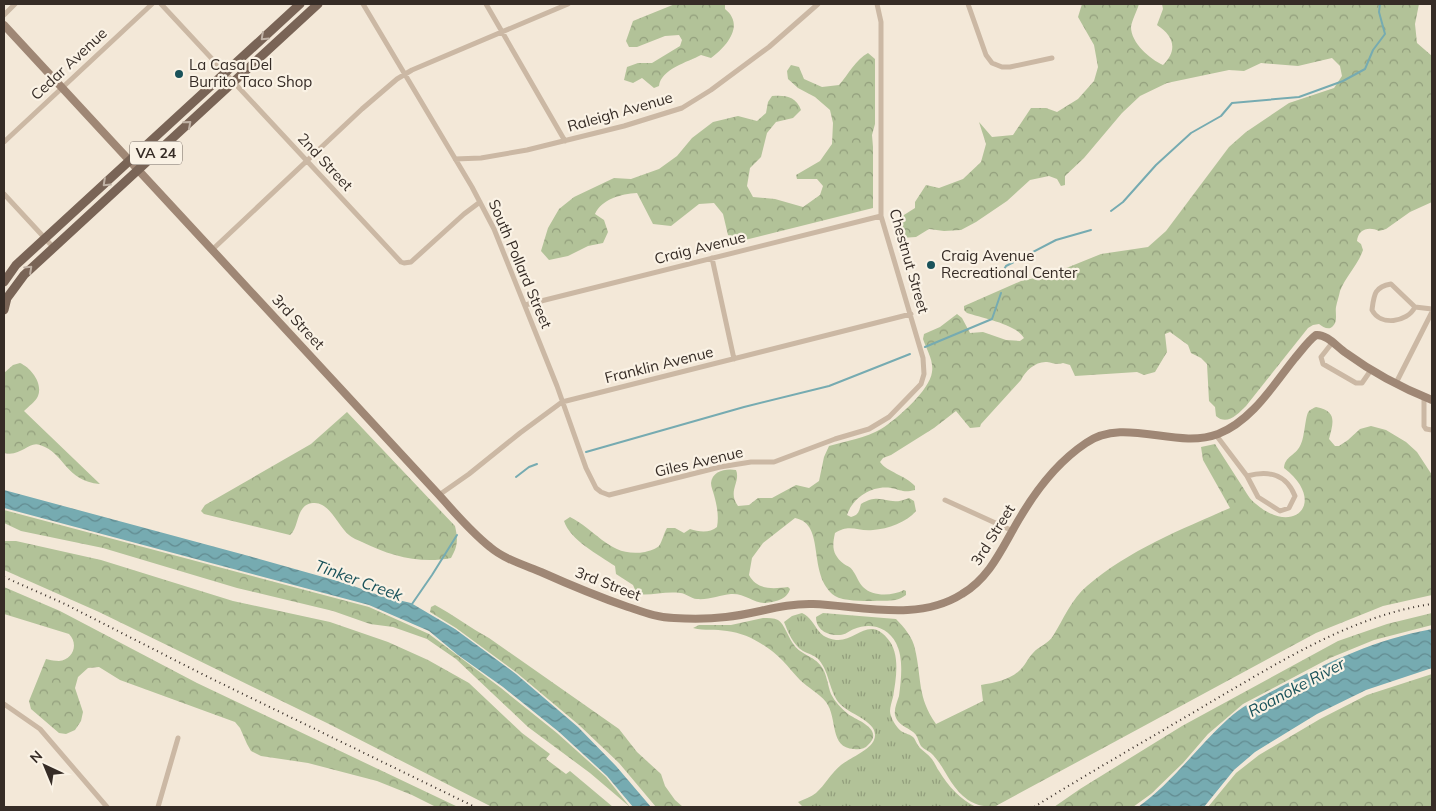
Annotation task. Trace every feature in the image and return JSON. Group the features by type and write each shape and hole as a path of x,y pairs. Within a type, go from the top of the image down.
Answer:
{"main road":[{"name":"VA 24","path":"4,282 16,265 300,4"},
{"name":"VA 24","path":"4,310 7,298 18,281 318,4"}],"street":[{"path":"4,15 15,4"},
{"name":"Cedar Avenue","path":"4,142 152,4"},
{"name":"2nd Street","path":"161,4 361,220 404,263 410,262 480,202"},
{"name":"South Pollard Street","path":"363,4 456,159 494,229 525,305 586,468 596,488 601,492"},
{"path":"486,4 565,140"},
{"path":"213,249 362,109 405,74 568,4"},
{"name":"Raleigh Avenue","path":"456,159 481,158 512,153 653,118 691,103 769,47 818,4"},
{"name":"Chestnut Street","path":"859,432 886,420 924,379 924,364 911,314 881,216 880,22 877,4"},
{"path":"968,4 986,55 992,63 1002,67 1010,67 1052,58"},
{"name":"3rd Street","path":"4,25 479,538 498,553 603,599 665,618 726,617 796,604 904,610 926,608 950,601 979,582 996,560 1031,501 1046,481 1074,452 1093,438 1102,434 1117,432 1189,439 1216,435 1234,426 1249,414 1313,336 1323,335 1332,343"},
{"path":"4,194 53,247"},
{"name":"Craig Avenue","path":"525,305 881,216"},
{"path":"712,258 734,359"},
{"path":"1396,383 1432,310 1415,307 1391,284 1382,286 1377,290 1372,310 1375,316 1380,319 1400,320 1408,316 1415,307"},
{"name":"Franklin Avenue","path":"439,495 562,402 911,314"},
{"path":"1371,370 1364,381 1359,384 1323,364 1320,360 1332,343 1371,370 1432,400"},
{"path":"1424,396 1424,426 1426,429 1432,430"},
{"name":"Giles Avenue","path":"601,492 612,495 720,467 751,462 774,462 859,432"},
{"path":"1216,435 1248,476 1258,496 1280,511 1289,508 1295,496 1291,487 1274,473 1257,473 1248,476"},
{"path":"946,500 1013,531"},
{"path":"4,704 40,729 107,807"},
{"path":"158,807 178,738"}],"green space":[{"path":"675,4 725,4 725,9 731,15 734,22 732,35 723,48 711,58 701,55 683,63 665,75 659,86 654,88 642,78 633,83 624,80 627,67 638,63 652,63 680,46 682,40 679,35 665,36 637,47 629,47 626,41 633,21"},
{"path":"1082,4 1139,4 1131,27 1134,39 1142,50 1163,65 1171,54 1172,44 1167,34 1157,25 1163,9 1162,4 1419,4 1415,24 1417,43 1432,56 1432,202 1410,212 1386,229 1379,231 1368,229 1359,234 1357,241 1361,244 1363,250 1340,291 1336,307 1335,324 1330,328 1319,324 1308,328 1246,406 1232,418 1224,420 1216,416 1215,407 1209,401 1207,364 1201,358 1191,353 1188,345 1170,332 1165,334 1167,352 1155,372 1144,375 1137,372 1075,376 1070,365 1063,363 1039,363 1025,373 980,427 970,428 956,411 934,428 883,458 880,462 883,465 911,482 915,486 915,490 905,491 877,488 871,490 854,503 847,515 851,517 856,515 861,504 875,499 902,501 909,498 914,501 916,511 902,522 885,528 868,530 850,528 840,530 835,533 834,550 840,561 851,569 861,585 867,590 872,593 883,594 904,590 906,595 902,598 890,601 864,601 848,600 835,596 826,587 821,576 811,530 805,522 795,518 763,543 752,558 749,575 752,580 761,586 788,587 790,589 786,596 780,600 761,603 736,594 695,599 682,593 637,594 633,585 616,574 615,566 579,541 567,528 564,521 570,517 605,542 622,551 633,553 645,552 659,546 667,528 675,528 684,533 690,529 704,531 717,527 716,503 711,483 714,476 720,471 736,470 737,479 734,496 738,506 749,505 758,498 772,498 796,485 809,488 819,481 824,457 829,446 862,437 881,429 904,411 925,387 930,379 932,368 931,359 923,339 924,334 940,327 957,314 962,318 970,333 983,332 1006,340 1020,341 1024,338 1014,329 967,313 964,310 964,306 1021,281 1049,275 1101,254 1148,247 1166,231 1229,147 1246,132 1289,103 1334,88 1342,76 1340,66 1332,58 1298,66 1261,63 1244,71 1229,70 1167,83 1140,96 1122,113 1084,158 1065,176 1065,185 1061,186 1057,179 1049,176 1030,180 1007,201 961,230 944,231 929,229 916,237 901,238 894,230 896,220 915,208 915,202 926,185 939,188 963,179 981,162 986,144 979,122 992,137 1013,135 1031,108 1046,108 1057,112 1078,99 1094,81 1098,67 1094,45 1078,17"},
{"path":"868,53 875,59 875,124 872,135 873,208 745,240 728,235 723,214 714,203 699,204 671,226 653,224 637,193 613,198 598,209 595,214 604,220 608,232 603,243 588,246 568,256 549,260 541,251 548,228 559,209 574,197 614,178 631,179 659,169 677,156 692,138 713,122 738,116 757,121 766,113 768,102 772,96 790,97 799,105 801,110 793,118 776,122 767,133 761,157 750,168 747,186 753,197 775,199 803,207 820,195 823,186 817,179 797,179 796,175 820,161 832,144 833,123 830,110 815,97 798,88 788,79 787,71 791,65 799,67 804,79 822,87 839,85 856,63"},
{"path":"20,363 32,372 39,386 37,398 24,411 100,484 79,478 55,454 40,445 32,445 16,453 4,453 4,373 13,365"},
{"path":"1316,407 1328,411 1331,415 1332,423 1329,439 1335,446 1339,446 1348,440 1360,429 1371,426 1386,430 1406,442 1417,452 1432,475 1432,595 1383,606 1316,633 994,807 977,804 962,795 952,784 933,755 921,746 916,735 897,719 895,710 900,690 901,662 899,649 893,638 878,627 860,627 844,634 836,635 827,633 820,629 818,625 816,617 823,613 896,619 908,633 914,645 923,696 936,724 983,701 981,685 1002,681 1019,671 1035,651 1051,639 1072,603 1082,591 1103,573 1138,551 1192,524 1230,508 1203,460 1201,447 1215,444 1250,498 1270,513 1283,517 1293,516 1301,511 1304,503 1304,493 1297,481 1284,468 1288,458 1298,449 1302,442 1308,413"},
{"path":"347,412 455,526 457,542 451,558 428,560 405,558 373,547 350,536 329,510 319,503 313,503 303,508 290,535 204,514 201,511 205,505 311,444"},
{"path":"4,510 369,607 429,634 557,733 606,777 630,807 590,773 528,727 456,659 427,639 393,627 370,624 333,611 237,588 103,548 21,531 4,523"},
{"path":"4,541 16,541 101,560 233,601 330,622 388,642 428,660 469,683 522,733 550,754 546,759 566,774 570,771 613,807 492,807 329,724 99,612 4,570"},
{"path":"4,587 60,611 197,683 458,807 436,807 377,781 308,763 261,756 251,751 235,722 120,680 99,667 88,668 78,677 75,688 83,712 81,721 75,730 66,734 59,733 31,709 29,701 46,659 59,661 68,658 73,651 74,642 69,634 4,614"},
{"path":"435,605 489,638 619,729 637,752 661,774 665,786 675,800 683,807 656,807 619,763 579,725 517,673 456,628 430,612 431,607"},
{"path":"802,613 811,620 824,636 829,638 843,640 868,629 874,629 887,638 896,659 895,682 890,711 894,722 901,731 914,738 919,747 932,759 955,792 965,801 976,807 803,807 798,802 816,793 841,765 872,744 875,734 869,724 845,708 836,699 823,665 819,660 799,648 791,638 784,622 792,616"},
{"path":"1432,613 1432,625 1374,640 1330,658 1243,704 1208,734 1183,763 1151,794 1133,807 1054,807 1182,726 1338,641 1387,624"},
{"path":"763,618 778,620 797,649 820,665 826,675 831,694 836,702 848,714 871,730 873,734 872,739 867,746 862,749 856,749 846,747 841,743 837,738 830,709 826,702 764,645 750,637 735,632 693,628 699,625 731,625"},
{"path":"1432,674 1432,807 1208,807 1236,773 1259,755 1320,719 1367,695"}],"water":[{"path":"4,490 245,555 348,584 381,596 411,603 455,629 516,674 578,727 616,766 651,807 633,807 607,776 559,732 429,631 369,605 4,508"},
{"name":"Roanoke River","path":"1432,629 1432,668 1366,690 1317,714 1255,752 1234,770 1204,807 1138,807 1174,776 1228,719 1246,705 1299,677 1353,652 1391,639"}],"waterway":[{"path":"1111,211 1123,202 1156,165 1191,133 1221,116 1232,103 1299,97 1343,81 1365,69 1373,50 1385,34 1379,12 1380,4"},
{"path":"1001,275 1006,266 1056,240 1091,230"},
{"path":"925,347 992,319 1001,293"},
{"path":"586,452 744,407 829,386 910,354"},
{"path":"516,477 529,467 537,464"},
{"path":"412,604 457,535"}],"railway":[{"path":"4,577 65,604 204,675 475,807"},
{"path":"1034,807 1317,642 1374,618 1432,604"}],"place":[{"name":"La Casa Del Burrito Taco Shop","path":"179,74"},
{"name":"Craig Avenue Recreational Center","path":"931,265"}],"water label":[{"name":"Tinker Creek","path":"359,580"}]}
